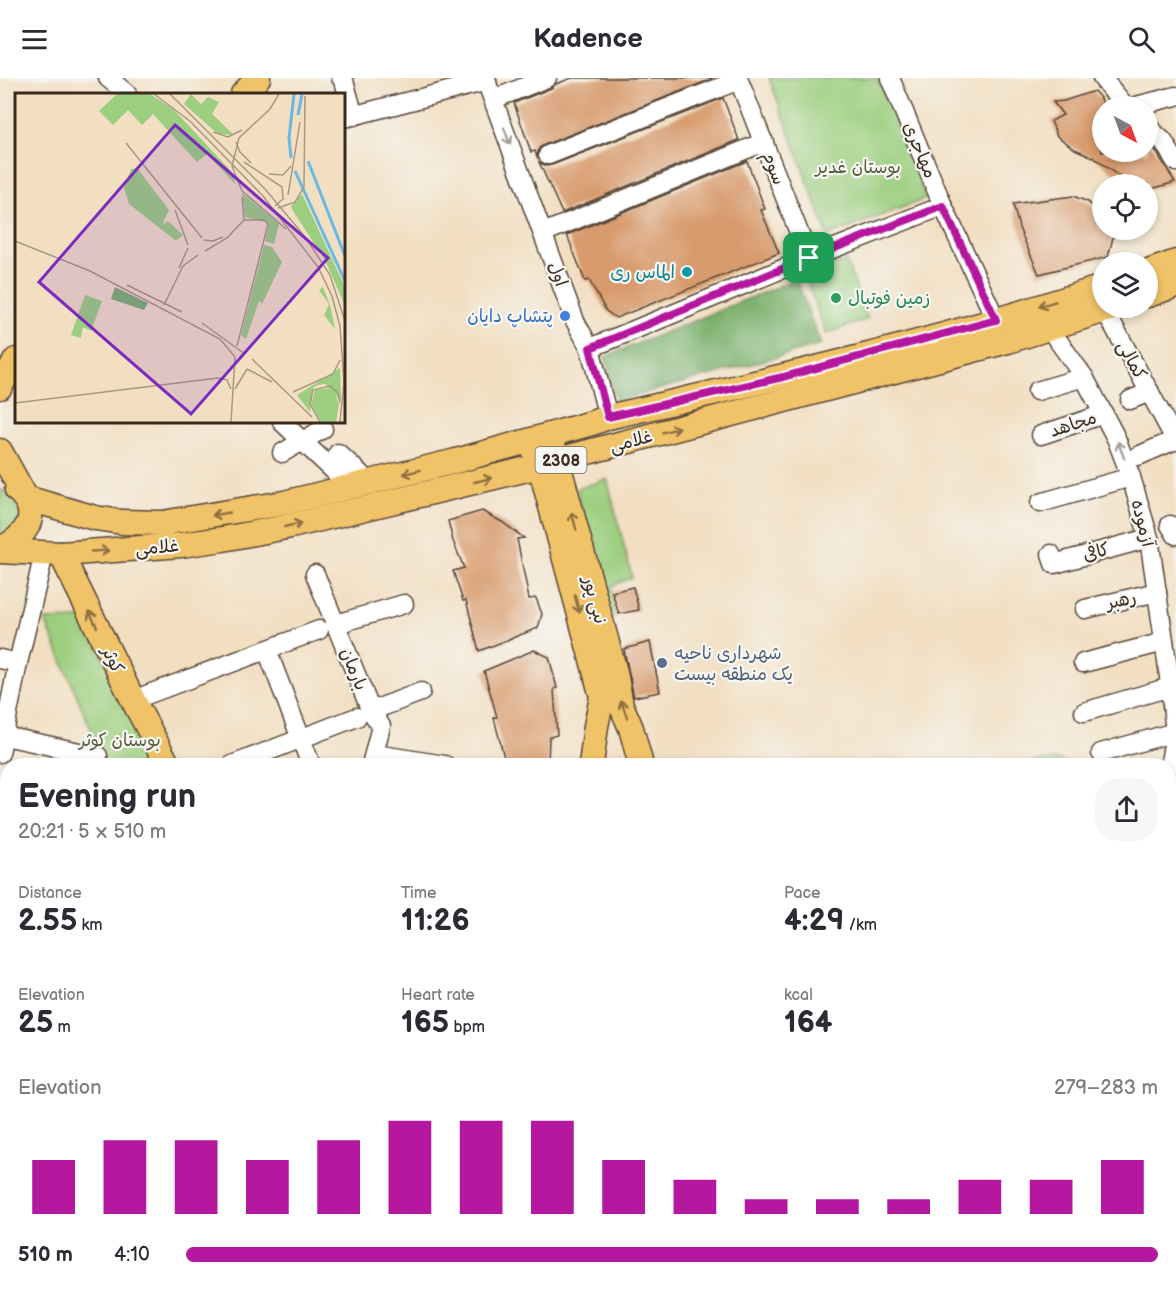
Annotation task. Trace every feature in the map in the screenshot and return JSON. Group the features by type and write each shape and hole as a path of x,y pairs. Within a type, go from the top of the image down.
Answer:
{"main road":[{"path":"244,93 258,78"},
{"path":"1158,268 1176,262"},
{"name":"غلامی","path":"0,480 12,486 26,498 95,518 122,522 162,523 284,503 541,438 608,417 783,377 996,320 1092,303"},
{"name":"غلامی","path":"0,550 53,554 181,545 291,526 549,463 997,344 1049,328 1092,308"},
{"path":"0,357 15,344"},
{"path":"0,387 15,362"},
{"name":"نبی پور","path":"541,438 615,672 621,705 631,728 639,758"},
{"path":"0,451 26,498 30,510 27,527 20,537 0,550"},
{"name":"نبی پور","path":"549,463 602,697 592,758"},
{"name":"کوثر","path":"53,554 164,758"}],"street":[{"path":"108,78 126,93"},
{"path":"341,78 344,81 349,117 486,80"},
{"path":"494,99 547,78"},
{"name":"مهاجری","path":"890,78 943,206 996,320"},
{"path":"1102,78 1117,96"},
{"path":"548,155 739,79"},
{"name":"سوم","path":"739,79 809,258"},
{"name":"اول","path":"486,80 575,321 590,348 608,417"},
{"path":"1158,100 1176,96"},
{"path":"1158,137 1176,162"},
{"path":"543,232 764,142"},
{"path":"590,348 943,206"},
{"name":"کمالی","path":"1114,318 1176,440"},
{"name":"آزموده","path":"1049,328 1084,377 1116,438 1131,477 1149,538 1175,732 1171,758"},
{"path":"1037,391 1084,377"},
{"path":"1130,400 1150,392"},
{"name":"مجاهد","path":"1041,435 1104,414"},
{"path":"283,423 360,485"},
{"path":"282,453 323,429"},
{"path":"1138,456 1176,440"},
{"path":"338,453 360,485"},
{"path":"1041,502 1131,477"},
{"name":"کافی","path":"1051,554 1054,564 1149,538"},
{"path":"53,554 9,661 1,741 98,756"},
{"name":"بارمان","path":"315,574 327,627 364,714 381,726 373,758"},
{"name":"رهبر","path":"1085,609 1156,592"},
{"path":"133,700 327,627 404,604"},
{"path":"1083,663 1164,642"},
{"path":"267,650 307,758"},
{"path":"1084,712 1170,687"},
{"path":"250,758 421,692"},
{"path":"1101,753 1175,732"}],"green space":[{"name":"بوستان غدیر","path":"769,78 877,78 927,198 828,236"},
{"name":"زمین فوتبال","path":"846,261 868,319 826,334 805,276"},
{"path":"796,279 821,345 616,401 605,357"},
{"path":"607,479 632,577 611,586 615,616 604,622 577,489"},
{"path":"0,489 15,503 19,516 15,526 0,538"},
{"name":"بوستان کوثر","path":"84,619 154,758 103,758 45,620"}],"building":[{"path":"572,78 712,79 544,145 539,148 537,157 535,151 531,152 514,103"},
{"path":"1094,91 1098,96 1092,96 1092,157 1075,149 1057,136 1051,121 1063,115 1053,102 1064,101"},
{"path":"723,98 739,140 562,213 539,162 546,166 552,165"},
{"path":"1158,154 1175,182 1158,187 1158,174 1116,174 1100,162 1158,162"},
{"path":"747,161 765,209 761,210 779,253 616,318 606,311 589,280 585,281 567,235"},
{"path":"1073,196 1088,202 1092,206 1092,240 1112,240 1109,252 1092,252 1092,261 1039,274 1019,228 1013,204"},
{"path":"482,511 524,538 517,539 529,599 536,598 542,614 538,628 479,651 466,600 463,601 453,571 464,568 448,521"},
{"path":"633,587 639,610 619,614 612,592"},
{"path":"650,642 660,692 634,697 624,649"},
{"path":"534,650 549,657 557,688 554,689 557,735 549,737 548,758 504,758 494,718 497,717 484,671"}],"place":[{"name":"الماس ری","path":"687,272"},
{"name":"زمین فوتبال","path":"836,298"},
{"name":"پتشاپ دایان","path":"565,316"},
{"name":"شهرداری ناحیه یک منطقه بیست","path":"662,663"}],"route":[{"path":"943,206 996,320 783,377 608,417 590,348 809,258 943,206"}]}
